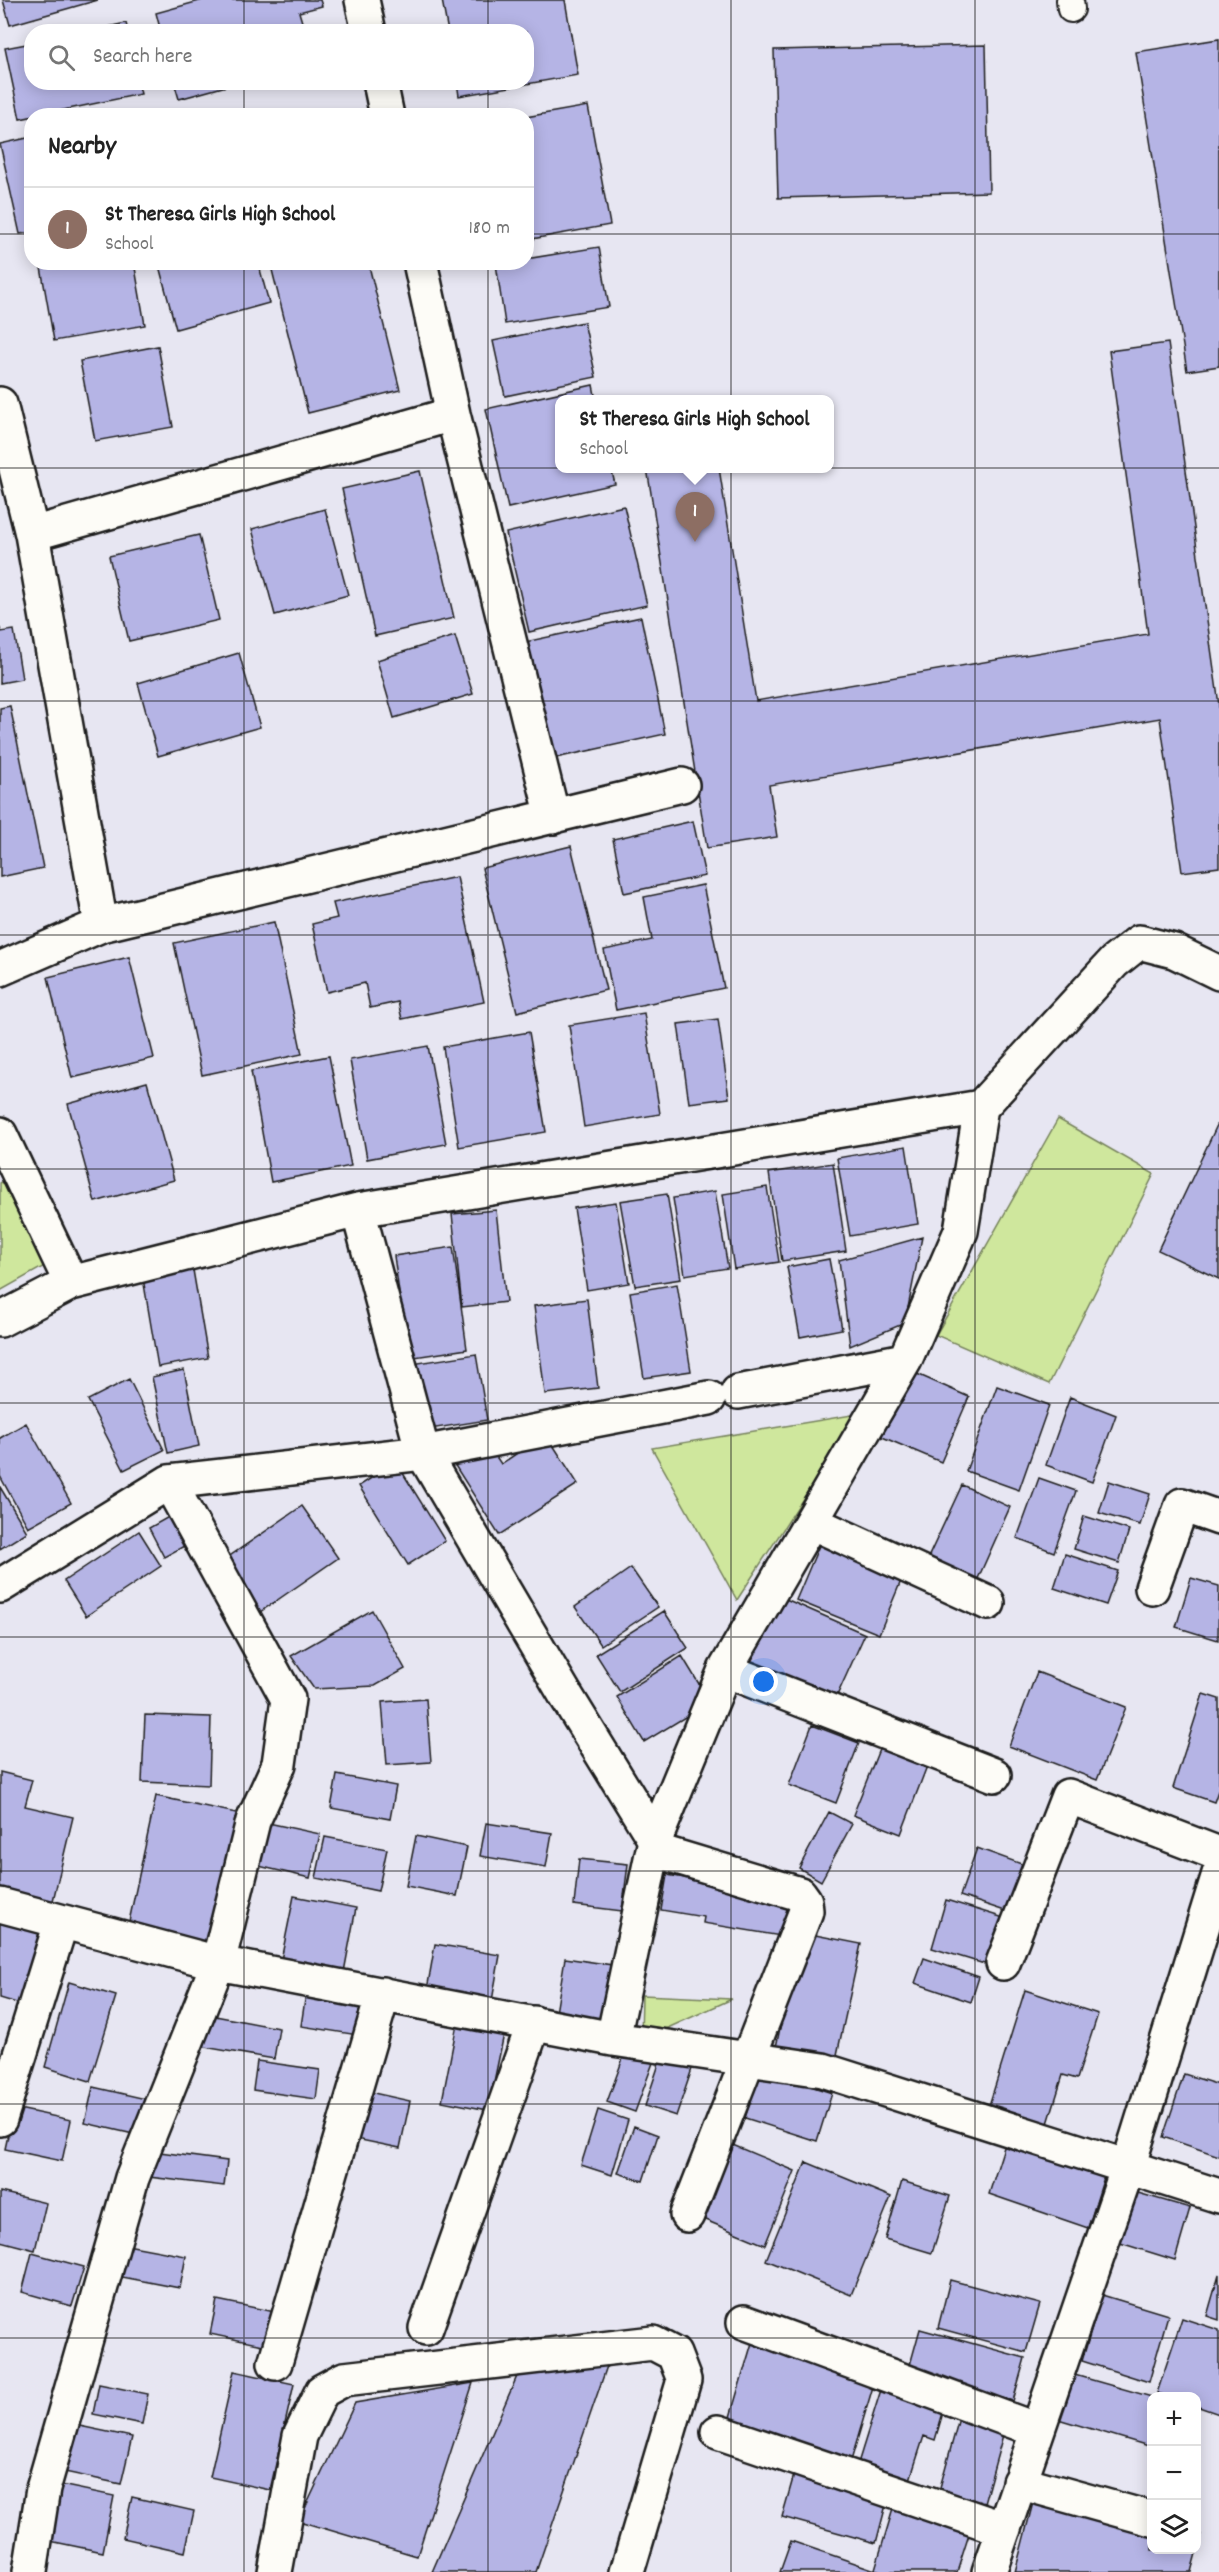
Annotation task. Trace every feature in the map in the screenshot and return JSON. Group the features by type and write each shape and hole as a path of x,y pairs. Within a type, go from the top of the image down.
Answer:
{"street":[{"path":"362,0 367,24"},
{"path":"382,90 385,108"},
{"path":"422,270 453,414 553,817"},
{"path":"0,404 32,534 101,925"},
{"path":"32,534 453,414"},
{"path":"0,969 101,925 682,785"},
{"path":"613,2039 655,1845 725,1670 905,1360 961,1231 981,1107 1114,962 1138,942 1174,951 1219,973"},
{"path":"0,1320 70,1283 358,1210 981,1107"},
{"path":"0,1134 70,1283"},
{"path":"358,1210 423,1453 655,1845 800,1894 805,1901 804,1920 687,2215"},
{"path":"0,1586 169,1482 423,1453 905,1360"},
{"path":"30,2572 43,2489 132,2178 218,1963 253,1821 279,1764 288,1698 169,1482"},
{"path":"1152,1588 1182,1505 1219,1518"},
{"path":"811,1522 988,1603"},
{"path":"725,1670 994,1775"},
{"path":"1003,1963 1068,1796 1219,1854"},
{"path":"989,2572 1128,2167 1219,1874"},
{"path":"0,1905 218,1963 613,2039 823,2070 1219,2196"},
{"path":"0,2119 61,1923"},
{"path":"275,2363 384,1994"},
{"path":"426,2328 534,2023"},
{"path":"744,2322 1037,2430"},
{"path":"275,2572 300,2436 322,2391 344,2379 653,2343 674,2354 684,2380 627,2572"},
{"path":"718,2432 1004,2529"},
{"path":"1019,2482 1147,2518"}],"green space":[{"path":"1058,1119 1154,1174 1049,1384 936,1335"},
{"path":"4,1181 48,1264 0,1291 0,1183"},
{"path":"858,1414 737,1600 652,1448"},
{"path":"642,1995 732,1999 641,2040"}],"building":[{"path":"3,0 98,0 10,25"},
{"path":"203,0 320,0 322,6 299,12 303,24 159,24 156,13"},
{"path":"442,0 565,0 578,75 534,83 534,24 446,24"},
{"path":"1219,39 1219,366 1187,371 1136,52"},
{"path":"24,44 24,90 140,90 141,94 73,108 24,108 24,118 20,119 5,48"},
{"path":"986,45 989,192 778,198 774,50"},
{"path":"176,90 212,90 179,99"},
{"path":"458,90 493,90 459,96"},
{"path":"588,106 610,225 534,239 534,116"},
{"path":"24,139 24,233 20,234 0,144"},
{"path":"599,247 609,307 505,324 497,270 534,270 534,258"},
{"path":"41,270 135,270 145,325 54,341"},
{"path":"160,270 260,270 269,303 176,329"},
{"path":"272,270 370,270 400,390 308,413"},
{"path":"584,322 596,377 505,396 493,341"},
{"path":"1168,343 1219,705 1219,867 1182,872 1160,718 769,785 777,837 707,848 648,473 720,473 756,701 1148,634 1109,351"},
{"path":"158,346 173,427 95,441 80,361"},
{"path":"593,385 595,395 555,395 555,473 612,473 615,484 508,508 486,409"},
{"path":"420,471 454,618 375,636 342,489"},
{"path":"624,506 647,605 529,632 506,533"},
{"path":"325,509 348,595 275,615 252,529"},
{"path":"199,535 219,620 129,641 109,556"},
{"path":"641,617 665,734 551,759 525,642"},
{"path":"0,628 1,632 14,630 22,679 0,683"},
{"path":"455,636 473,694 394,718 377,660"},
{"path":"239,653 260,727 158,756 138,683"},
{"path":"10,706 43,868 0,877 0,708"},
{"path":"693,821 705,876 624,893 613,839"},
{"path":"571,846 606,990 517,1012 482,868"},
{"path":"457,877 484,1002 402,1019 398,1002 370,1008 365,983 327,992 312,924 337,918 333,903"},
{"path":"703,885 724,988 616,1010 604,950 652,940 644,897"},
{"path":"274,922 302,1054 202,1075 174,943"},
{"path":"129,957 154,1058 72,1078 48,977"},
{"path":"644,1013 660,1114 584,1127 569,1025"},
{"path":"718,1019 729,1098 689,1103 678,1024"},
{"path":"529,1032 546,1132 459,1147 443,1047"},
{"path":"428,1046 446,1144 367,1159 350,1060"},
{"path":"329,1056 351,1166 271,1182 251,1071"},
{"path":"147,1082 174,1180 95,1202 68,1104"},
{"path":"1219,1121 1219,1279 1158,1250"},
{"path":"906,1146 918,1224 850,1236 837,1158"},
{"path":"833,1163 846,1251 782,1261 769,1173"},
{"path":"767,1187 779,1262 734,1269 723,1194"},
{"path":"715,1191 728,1268 685,1275 673,1198"},
{"path":"667,1194 681,1279 635,1286 620,1201"},
{"path":"616,1202 629,1283 587,1290 574,1208"},
{"path":"496,1210 506,1302 462,1307 452,1214"},
{"path":"922,1237 905,1323 850,1346 839,1260"},
{"path":"453,1247 467,1349 408,1358 394,1256"},
{"path":"829,1259 842,1329 800,1337 787,1267"},
{"path":"193,1270 208,1358 158,1367 143,1278"},
{"path":"677,1284 691,1371 644,1378 630,1292"},
{"path":"587,1299 598,1388 545,1394 534,1306"},
{"path":"476,1354 487,1420 430,1429 418,1363"},
{"path":"184,1370 199,1446 168,1453 152,1377"},
{"path":"908,1370 969,1397 941,1462 880,1436"},
{"path":"129,1379 164,1450 124,1470 88,1400"},
{"path":"997,1386 1049,1405 1019,1490 966,1471"},
{"path":"1070,1397 1116,1415 1092,1482 1046,1465"},
{"path":"26,1423 71,1503 28,1527 0,1476 0,1438"},
{"path":"546,1434 578,1484 499,1535 454,1464 487,1443 501,1464"},
{"path":"396,1462 445,1541 408,1565 359,1486"},
{"path":"1039,1478 1076,1491 1054,1552 1017,1538"},
{"path":"1109,1481 1150,1494 1140,1525 1099,1513"},
{"path":"962,1485 1010,1507 976,1583 927,1560"},
{"path":"0,1487 27,1532 0,1549"},
{"path":"302,1506 338,1558 260,1612 224,1560"},
{"path":"172,1515 188,1544 164,1557 149,1528"},
{"path":"1084,1516 1129,1530 1119,1563 1074,1549"},
{"path":"139,1531 161,1566 86,1616 64,1581"},
{"path":"821,1541 903,1576 879,1634 796,1600"},
{"path":"1065,1554 1118,1571 1106,1605 1054,1588"},
{"path":"631,1568 658,1607 601,1645 575,1607"},
{"path":"1191,1578 1219,1586 1218,1640 1176,1627"},
{"path":"772,1593 865,1634 835,1700 742,1659"},
{"path":"372,1610 405,1669 375,1686 314,1689 291,1656"},
{"path":"664,1611 688,1648 620,1692 596,1654"},
{"path":"682,1656 710,1702 644,1742 617,1697"},
{"path":"1037,1672 1126,1707 1097,1780 1009,1746"},
{"path":"1203,1694 1219,1699 1219,1788 1214,1802 1173,1788"},
{"path":"426,1699 431,1762 387,1765 382,1702"},
{"path":"145,1715 211,1717 209,1785 142,1782"},
{"path":"812,1725 859,1743 836,1803 789,1785"},
{"path":"880,1747 927,1766 901,1834 853,1815"},
{"path":"0,1772 32,1780 25,1806 73,1817 51,1909 0,1896"},
{"path":"337,1775 396,1786 390,1819 331,1808"},
{"path":"156,1796 241,1814 213,1949 127,1931"},
{"path":"829,1812 852,1824 821,1881 799,1868"},
{"path":"259,1821 320,1834 310,1878 250,1864"},
{"path":"486,1823 552,1833 546,1867 480,1856"},
{"path":"416,1836 467,1847 457,1896 406,1886"},
{"path":"325,1837 387,1849 378,1891 316,1878"},
{"path":"977,1848 1027,1866 1011,1913 960,1896"},
{"path":"579,1859 628,1864 622,1911 574,1905"},
{"path":"667,1875 794,1896 787,1937 703,1923 704,1917 661,1910"},
{"path":"294,1896 356,1908 344,1972 281,1960"},
{"path":"946,1900 1004,1918 991,1966 932,1948"},
{"path":"0,1912 52,1926 30,2007 0,1998"},
{"path":"800,1932 861,1944 835,2064 775,2052"},
{"path":"435,1944 500,1955 492,2001 427,1990"},
{"path":"565,1958 612,1965 603,2020 556,2013"},
{"path":"924,1958 979,1977 971,2002 915,1983"},
{"path":"69,1982 116,1996 90,2081 45,2067"},
{"path":"1025,1990 1098,2014 1077,2079 1063,2075 1046,2130 987,2112"},
{"path":"306,1993 369,2002 364,2036 301,2026"},
{"path":"210,2015 279,2028 274,2059 204,2047"},
{"path":"457,2024 504,2034 488,2110 442,2101"},
{"path":"626,2050 654,2060 635,2112 607,2102"},
{"path":"662,2055 693,2066 676,2116 645,2106"},
{"path":"257,2061 320,2070 316,2099 253,2090"},
{"path":"760,2070 832,2093 817,2141 745,2118"},
{"path":"1184,2074 1219,2085 1219,2156 1163,2137"},
{"path":"93,2087 146,2099 138,2135 85,2123"},
{"path":"360,2090 410,2101 400,2148 351,2138"},
{"path":"14,2108 71,2120 62,2161 5,2149"},
{"path":"598,2110 628,2120 612,2175 581,2165"},
{"path":"634,2126 658,2135 643,2181 618,2173"},
{"path":"1006,2141 1105,2174 1088,2228 989,2194"},
{"path":"728,2143 795,2171 765,2245 698,2217"},
{"path":"152,2151 227,2161 224,2186 149,2177"},
{"path":"806,2162 891,2197 851,2295 766,2260"},
{"path":"902,2181 950,2196 932,2253 885,2239"},
{"path":"1131,2191 1190,2208 1175,2260 1117,2242"},
{"path":"0,2192 46,2203 35,2250 0,2241"},
{"path":"127,2245 186,2256 180,2288 122,2277"},
{"path":"32,2253 84,2267 72,2306 22,2292"},
{"path":"1219,2274 1219,2320 1207,2316"},
{"path":"950,2280 1040,2304 1026,2352 938,2328"},
{"path":"1102,2295 1168,2315 1149,2382 1082,2361"},
{"path":"217,2300 275,2312 267,2346 210,2334"},
{"path":"1182,2318 1219,2330 1219,2414 1201,2408 1201,2392 1157,2392"},
{"path":"920,2329 1025,2358 1013,2401 908,2372"},
{"path":"754,2336 877,2373 848,2471 725,2434"},
{"path":"607,2366 536,2572 432,2572 521,2367"},
{"path":"234,2371 294,2384 270,2490 210,2477"},
{"path":"1071,2374 1147,2396 1147,2446 1058,2419"},
{"path":"884,2380 947,2399 935,2440 924,2436 907,2489 855,2473"},
{"path":"473,2383 417,2556 299,2521 355,2403"},
{"path":"99,2384 148,2394 142,2424 93,2414"},
{"path":"962,2407 1006,2424 980,2518 936,2502"},
{"path":"70,2424 132,2437 121,2484 60,2471"},
{"path":"794,2475 887,2501 876,2543 782,2517"},
{"path":"51,2483 114,2496 103,2552 40,2539"},
{"path":"1036,2491 1147,2521 1147,2554 1196,2554 1191,2572 1015,2572"},
{"path":"132,2497 194,2511 185,2552 123,2538"},
{"path":"896,2499 973,2522 957,2572 883,2572 875,2569"},
{"path":"791,2541 881,2572 780,2572"}],"place":[{"name":"St Theresa Girls High School","path":"695,542"}]}
